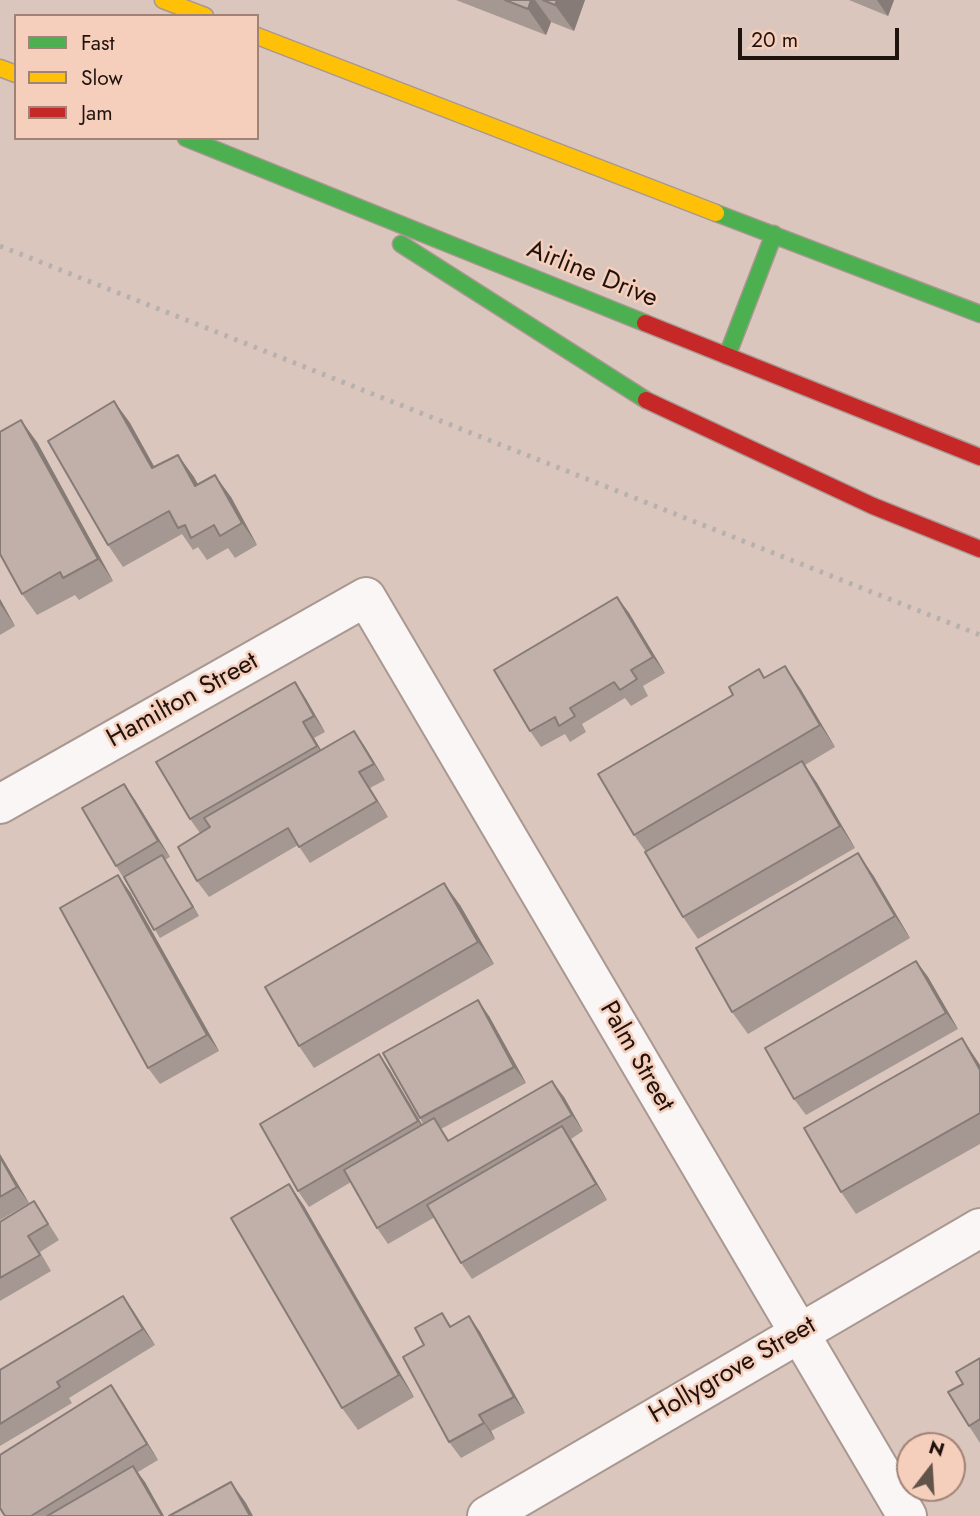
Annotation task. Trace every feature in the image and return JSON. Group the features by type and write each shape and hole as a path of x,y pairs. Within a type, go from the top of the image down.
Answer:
{"highway":[{"path":"163,0 194,14"},
{"path":"259,37 980,314"},
{"name":"Airline Drive","path":"191,140 980,457"},
{"path":"323,194 646,400 873,506 980,549"},
{"path":"727,356 774,234"}],"street":[{"name":"Hamilton Street","path":"0,804 366,597"},
{"name":"Palm Street","path":"366,597 907,1516"},
{"name":"Hollygrove Street","path":"487,1516 980,1228"}],"building":[{"path":"505,0 531,0 528,9"},
{"path":"543,0 557,0 555,5"},
{"path":"114,401 152,468 178,455 195,486 215,475 242,523 220,536 214,525 191,538 185,525 178,528 169,511 108,545 48,441"},
{"path":"21,420 98,559 63,578 60,572 22,594 0,554 0,432"},
{"path":"617,597 653,657 631,670 637,679 620,690 614,682 570,708 575,716 559,726 555,717 530,731 494,670"},
{"path":"785,666 820,725 634,835 598,774 733,695 729,687 759,669 764,678"},
{"path":"295,682 314,716 303,722 317,746 190,819 156,762"},
{"path":"354,731 374,764 359,772 377,801 299,847 288,828 197,881 178,847 210,827 204,818"},
{"path":"802,761 840,826 683,917 645,852"},
{"path":"124,784 158,841 116,866 82,808"},
{"path":"858,853 895,916 732,1012 696,948"},
{"path":"162,855 193,907 154,930 124,877"},
{"path":"118,875 207,1035 148,1068 60,908"},
{"path":"444,883 478,942 299,1046 265,987"},
{"path":"916,961 946,1013 794,1099 765,1048"},
{"path":"478,1000 514,1067 420,1118 383,1053"},
{"path":"962,1038 980,1070 980,1113 841,1192 804,1128"},
{"path":"379,1054 418,1121 298,1191 260,1124"},
{"path":"552,1081 572,1115 377,1228 344,1170 434,1118 448,1141"},
{"path":"562,1126 596,1184 461,1263 427,1205"},
{"path":"0,1157 17,1187 0,1197"},
{"path":"289,1184 399,1375 342,1408 231,1218"},
{"path":"34,1201 48,1224 28,1236 40,1255 0,1278 0,1222"},
{"path":"123,1296 143,1329 57,1382 60,1387 0,1424 0,1370"},
{"path":"442,1313 450,1327 469,1316 514,1397 479,1415 484,1423 449,1442 403,1357 424,1345 415,1328"},
{"path":"980,1358 980,1419 969,1426 948,1392 963,1384 956,1372"},
{"path":"111,1385 147,1444 31,1516 5,1516 0,1508 0,1455"},
{"path":"133,1466 162,1516 47,1516"},
{"path":"231,1482 250,1516 169,1516"}],"railway":[{"path":"0,246 980,635"}],"traffic: fast":[{"path":"191,140 645,323"},
{"path":"716,213 980,314"},
{"path":"727,356 774,234"},
{"path":"401,244 646,400"}],"traffic: slow":[{"path":"163,0 200,14"},
{"path":"259,37 716,213"},
{"path":"0,68 14,73"}],"traffic: jam":[{"path":"645,323 980,457"},
{"path":"646,400 873,506 980,549"}]}
